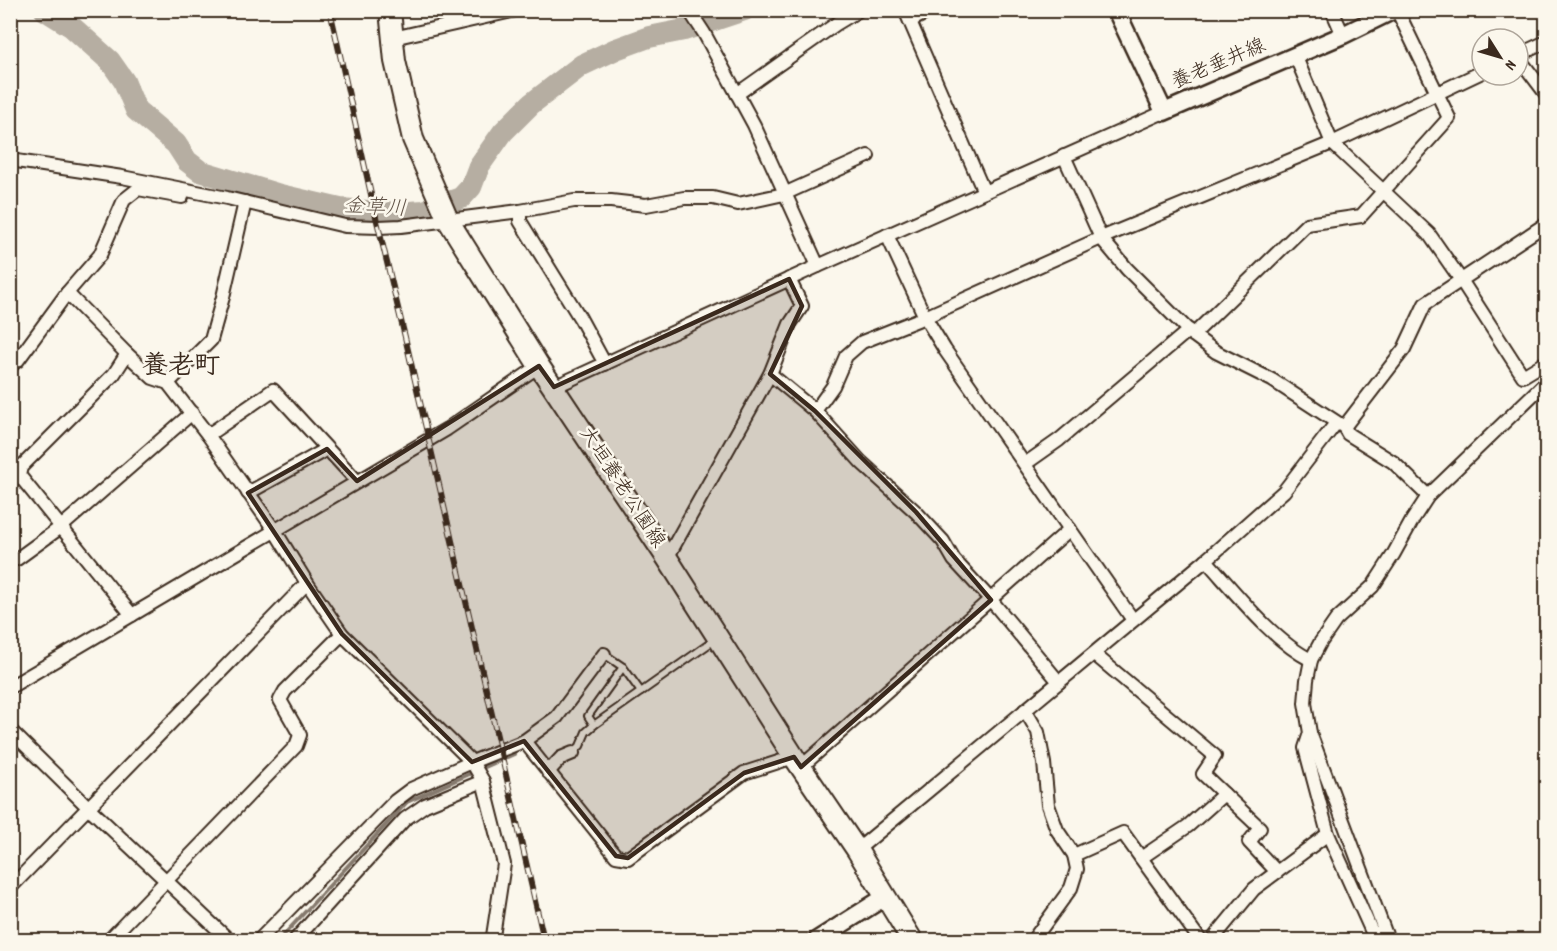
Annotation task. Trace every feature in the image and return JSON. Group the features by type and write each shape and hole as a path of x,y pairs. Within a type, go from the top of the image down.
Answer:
{"main road":[{"name":"大垣養老公園線","path":"390,10 395,61 413,139 443,208 539,366 857,850 912,940"},
{"name":"養老垂井線","path":"1116,10 1164,112 1395,10"},
{"path":"817,940 885,897"}],"street":[{"path":"393,38 516,10"},
{"path":"737,94 859,10"},
{"path":"932,10 908,16 984,192"},
{"path":"1332,10 1342,34"},
{"path":"1025,464 1059,440 1191,332 1307,224 1361,216 1449,118 1395,10"},
{"path":"693,16 754,125 818,266"},
{"path":"1530,50 1546,42"},
{"path":"1295,55 1332,143 1429,234 1523,376 1546,362"},
{"path":"1530,72 1546,94"},
{"path":"816,411 833,386 846,356 862,342 925,317 1101,237 1332,143 1470,78"},
{"path":"554,387 789,279 1164,112"},
{"path":"10,160 122,177 227,198 345,226 401,226 443,208 520,211 574,201 611,201 646,205 684,198 713,198 738,204 784,194 868,156"},
{"path":"1064,156 1101,237 1127,268 1191,332 1216,352 1272,381 1340,425 1348,434 1393,462 1428,495"},
{"path":"10,366 18,360 67,293 100,255 124,200 138,189 211,201 227,198"},
{"path":"168,383 211,340 245,202"},
{"path":"520,211 520,220 580,318 605,364"},
{"path":"857,850 1094,654 1284,492 1404,349 1425,304 1546,224"},
{"path":"887,235 925,317 945,350 1133,620"},
{"path":"667,558 770,374 790,324 802,306 789,279"},
{"path":"67,293 153,378 168,383 208,435 275,531 342,634 472,762 483,781 504,864 494,940"},
{"path":"127,354 114,374 21,467 19,475 132,615"},
{"path":"10,687 447,429 539,366"},
{"path":"770,374 816,411 861,462 916,512 943,541 954,560 991,600 1059,682"},
{"path":"1387,938 1310,734 1305,703 1311,660 1336,621 1374,586 1428,495 1546,382"},
{"path":"208,435 273,390 357,481"},
{"path":"17,559 61,527 192,414"},
{"path":"248,493 327,449"},
{"path":"524,741 616,856 628,858 744,773 798,762 991,600 1070,529"},
{"path":"1206,560 1259,618 1284,641 1311,660"},
{"path":"10,888 307,582"},
{"path":"109,940 296,746 300,735 280,700 285,691 342,634"},
{"path":"260,940 394,801 411,789 524,741 557,717 604,654"},
{"path":"1094,654 1215,756 1203,774 1260,828 1249,842 1277,872"},
{"path":"1025,710 1038,732 1048,805 1057,830 1074,855 1077,869 1071,888 1033,940"},
{"path":"10,730 229,940"},
{"path":"1310,734 1305,748 1328,834 1372,932 1387,938"},
{"path":"548,772 561,758 573,753"},
{"path":"295,940 405,819 425,805 483,781"},
{"path":"1142,858 1188,826 1224,794"},
{"path":"1074,855 1123,833 1200,940"},
{"path":"1212,940 1254,889 1328,834"}],"lane":[{"path":"573,753 580,746 586,732 594,725 718,638"},
{"path":"604,654 623,668 641,692"},
{"path":"594,725 588,716 623,668"}],"highlighted area":[{"path":"789,279 802,306 770,374 815,411 916,512 991,600 801,767 794,757 744,773 628,858 616,856 524,741 472,762 342,634 248,493 327,449 357,481 539,366 554,387"}],"waterway":[{"name":"金草川","path":"45,10 72,27 110,61 124,81 136,110 176,144 187,161 200,171 280,195 340,209 395,213 424,211 461,198 471,187 479,166 503,132 531,104 582,65 649,37 684,30 744,10"},
{"path":"279,940 407,802 514,754"}],"railway":[{"path":"330,10 544,940"}],"district":[{"name":"養老町","path":"181,367"}]}
